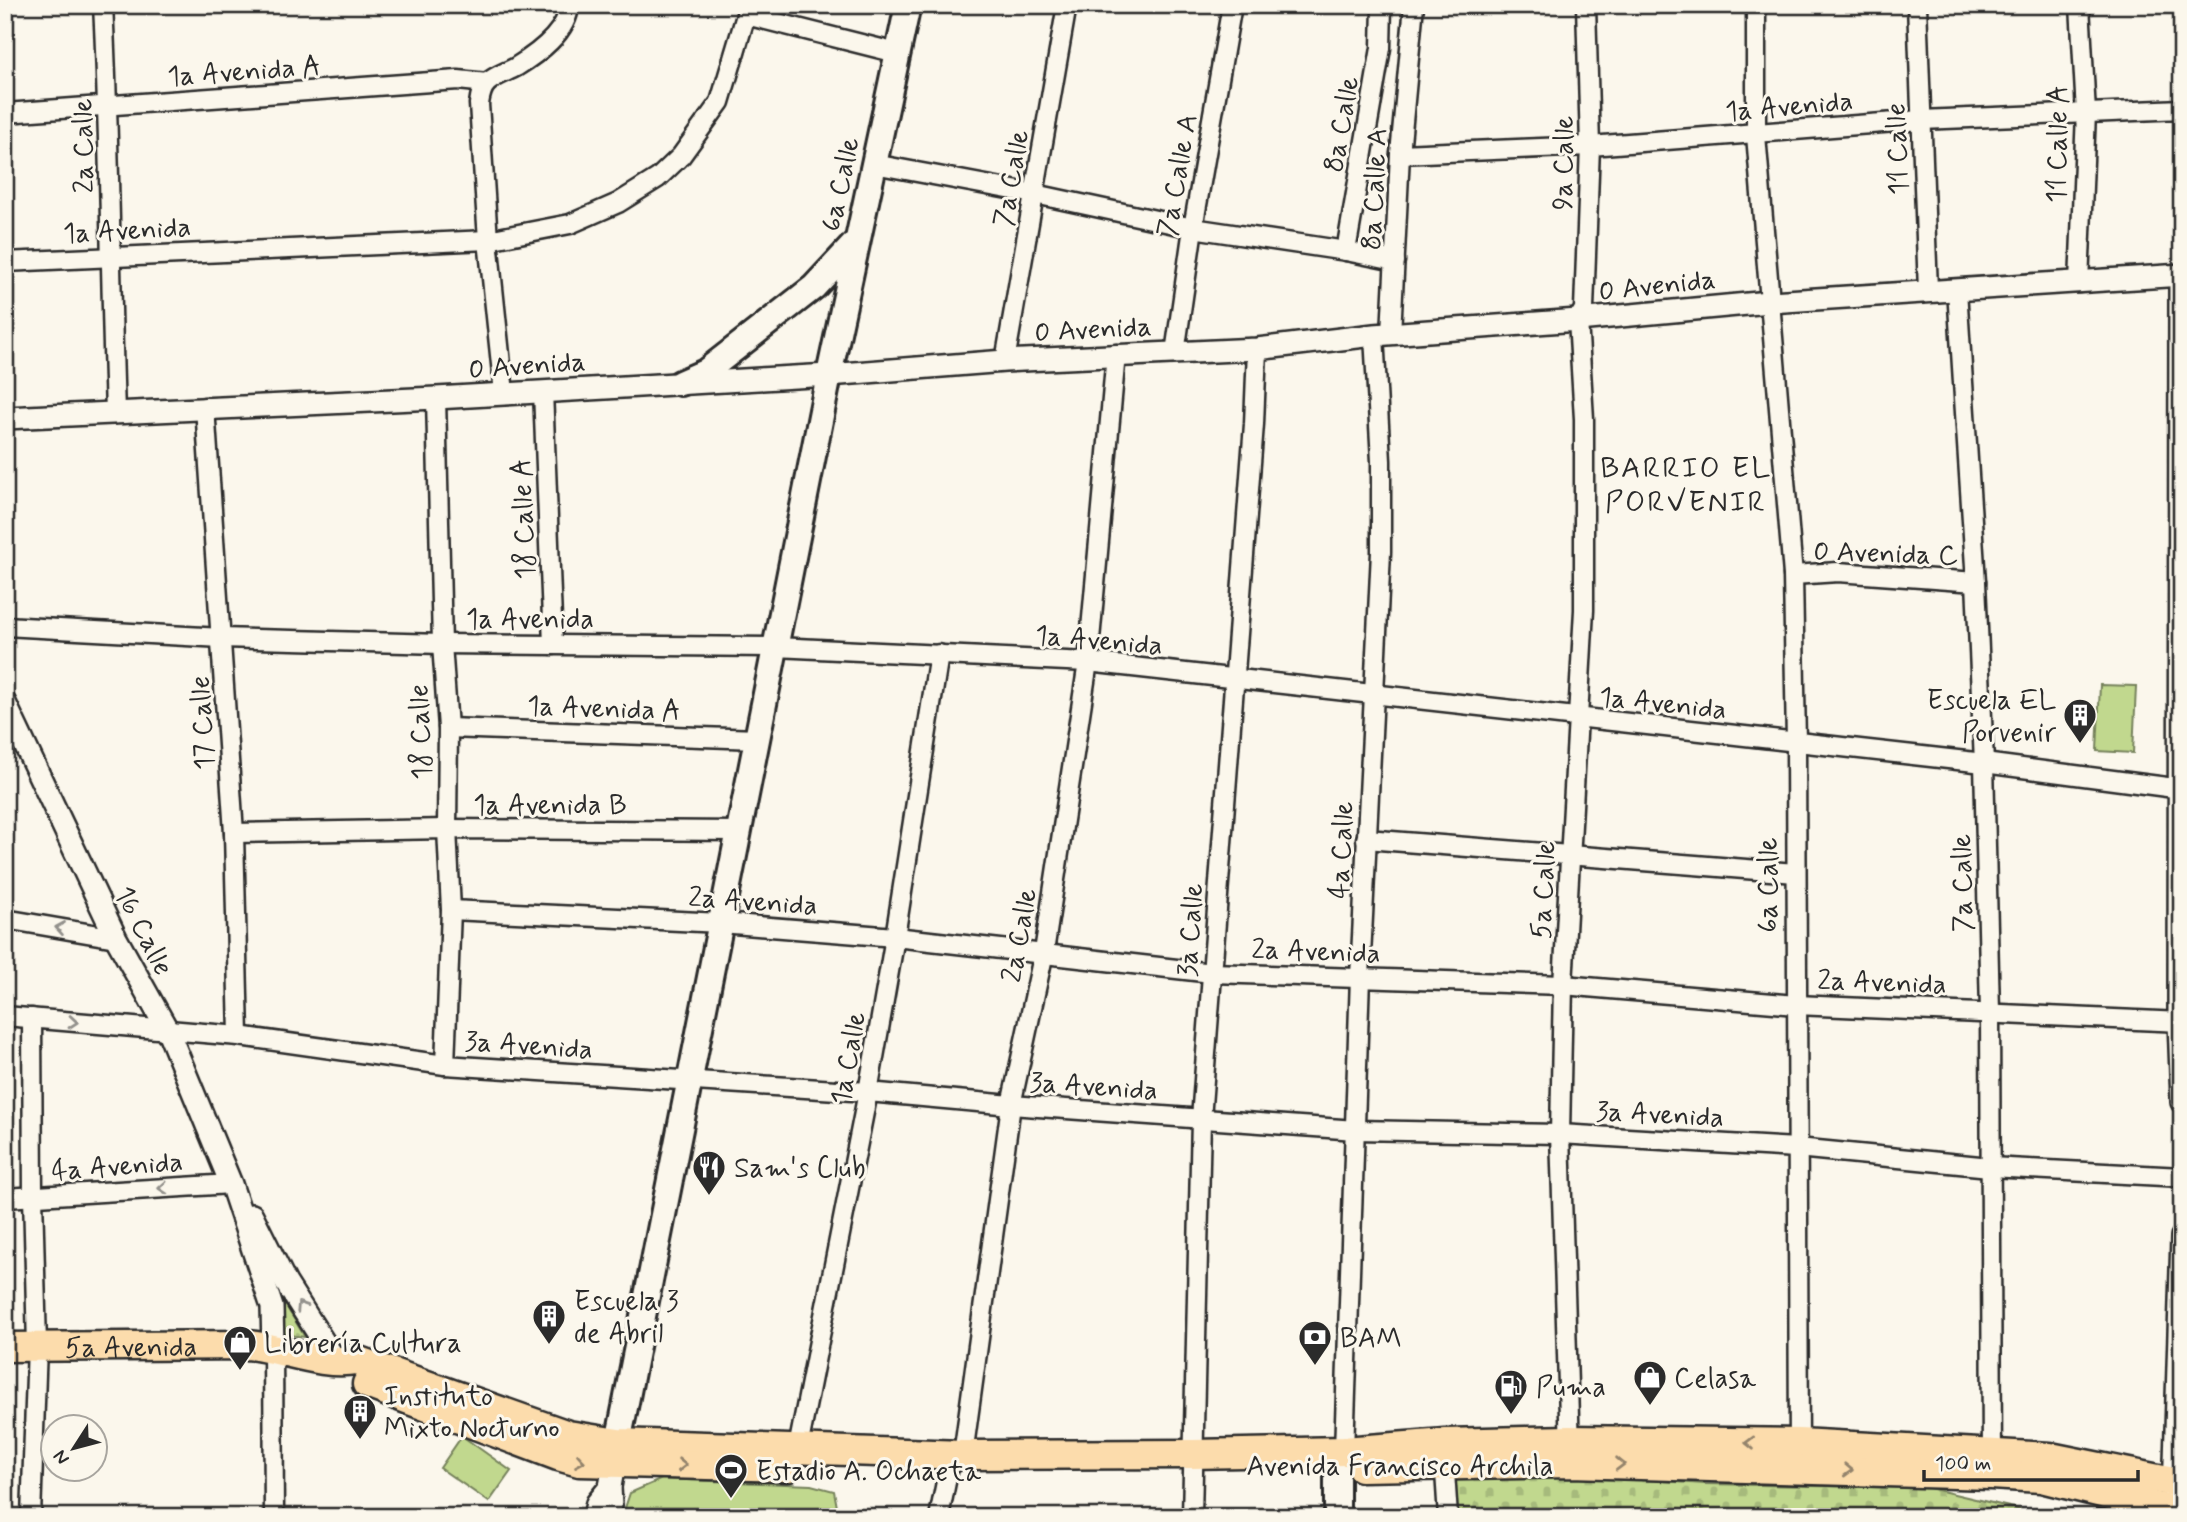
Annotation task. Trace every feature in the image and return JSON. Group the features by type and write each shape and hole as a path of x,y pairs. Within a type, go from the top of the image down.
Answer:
{"main road":[{"name":"6a Calle","path":"614,1464 829,375 908,5"},
{"path":"680,383 705,372 814,287 857,241"},
{"name":"5a Avenida","path":"5,1347 273,1347 337,1363 347,1377 558,1456 579,1462 614,1464"},
{"name":"Avenida Francisco Archila","path":"614,1464 796,1458 956,1461 1341,1459 1570,1452 1799,1456 1992,1464 2050,1457 2177,1502"},
{"path":"1336,1517 1341,1459"}],"street":[{"name":"2a Calle","path":"103,5 115,411"},
{"path":"504,393 488,240 479,104 481,92 487,82 516,67 549,42 569,14 569,5"},
{"name":"7a Calle","path":"1005,360 1067,5"},
{"name":"7a Calle A","path":"1175,353 1193,228 1232,5"},
{"name":"8a Calle","path":"1346,251 1381,48 1382,5"},
{"name":"9a Calle","path":"1578,320 1584,310 1590,146 1586,5"},
{"name":"6a Calle","path":"1756,5 1756,135 1793,575 1799,1456"},
{"name":"11 Calle","path":"1917,5 1928,290"},
{"name":"11 Calle A","path":"2079,283 2085,113 2080,5"},
{"name":"8a Calle A","path":"1382,335 1395,261 1411,6"},
{"path":"748,10 897,53"},
{"name":"1a Avenida","path":"5,262 110,255 488,240 570,224 618,203 658,178 681,156 720,102 748,10"},
{"name":"1a Avenida A","path":"5,113 458,80 487,82"},
{"name":"1a Avenida","path":"1400,154 1590,146 1921,120 2182,108"},
{"path":"874,164 1035,194 1193,228 1395,261"},
{"path":"2181,275 2182,1102"},
{"name":"0 Avenida","path":"5,418 436,398 829,375 1005,360 1257,349 1382,335 1769,302 2181,275"},
{"name":"7a Calle","path":"1957,290 1976,582 1984,763 1990,1012 1992,1464"},
{"name":"5a Calle","path":"1570,1452 1560,1134 1563,985 1584,610 1584,419 1578,320"},
{"name":"4a Calle","path":"1341,1459 1366,839 1381,552 1382,335"},
{"name":"3a Calle","path":"1192,1517 1201,1119 1254,424 1257,349"},
{"name":"2a Calle","path":"939,1517 956,1461 1011,1105 1044,952 1088,662 1115,354"},
{"name":"18 Calle A","path":"543,391 553,645"},
{"name":"18 Calle","path":"436,398 442,644 448,728 447,829 451,910 445,1065"},
{"name":"17 Calle","path":"205,407 234,833 239,1036"},
{"name":"0 Avenida C","path":"1793,575 1838,572 1976,582"},
{"name":"1a Avenida","path":"5,626 222,638 442,644 776,647 1088,662 1984,763 2181,789"},
{"name":"1a Calle","path":"796,1458 868,1092 939,654"},
{"name":"16 Calle","path":"5,703 116,938 168,1031 231,1184 272,1307 274,1517"},
{"name":"1a Avenida A","path":"448,728 757,739"},
{"name":"1a Avenida B","path":"234,833 447,829 739,831"},
{"path":"1366,839 1796,873"},
{"name":"2a Avenida","path":"451,910 721,923 895,937 1212,973 1563,985 1796,1005 2180,1022"},
{"path":"5,919 116,938"},
{"name":"3a Avenida","path":"5,1016 239,1036 445,1065 868,1092 1356,1130 1560,1134 1797,1147 1990,1167 2182,1177"},
{"path":"31,1517 37,1346 32,1018"},
{"name":"16 Calle","path":"231,1184 254,1218 286,1283 337,1363"},
{"name":"4a Avenida","path":"5,1198 231,1184"},
{"path":"2177,1502 2182,1237"},
{"path":"1444,1454 1448,1517"},
{"path":"594,1517 597,1503 614,1464"},
{"path":"609,1517 614,1464"}],"green space":[{"path":"2100,685 2136,686 2133,753 2097,751"},
{"path":"283,1301 305,1337 281,1334"},
{"path":"462,1436 511,1471 489,1502 440,1468"},
{"path":"1444,1466 1705,1484 1929,1488 2051,1517 1448,1517"},
{"name":"Estadio A. Ochaeta","path":"662,1479 811,1485 834,1491 836,1517 622,1517 630,1493"}],"place":[{"name":"Escuela EL Porvenir","path":"2080,745"},
{"name":"Sam's Club","path":"709,1197"},
{"name":"Escuela 3 de Abril","path":"549,1346"},
{"name":"BAM","path":"1315,1367"},
{"name":"Librería Cultura","path":"240,1372"},
{"name":"Celasa","path":"1650,1407"},
{"name":"Puma","path":"1511,1416"},
{"name":"Instituto Mixto Nocturno","path":"360,1441"},
{"name":"Estadio A. Ochaeta","path":"731,1500"}],"district":[{"name":"BARRIO EL PORVENIR","path":"1686,484"}]}
